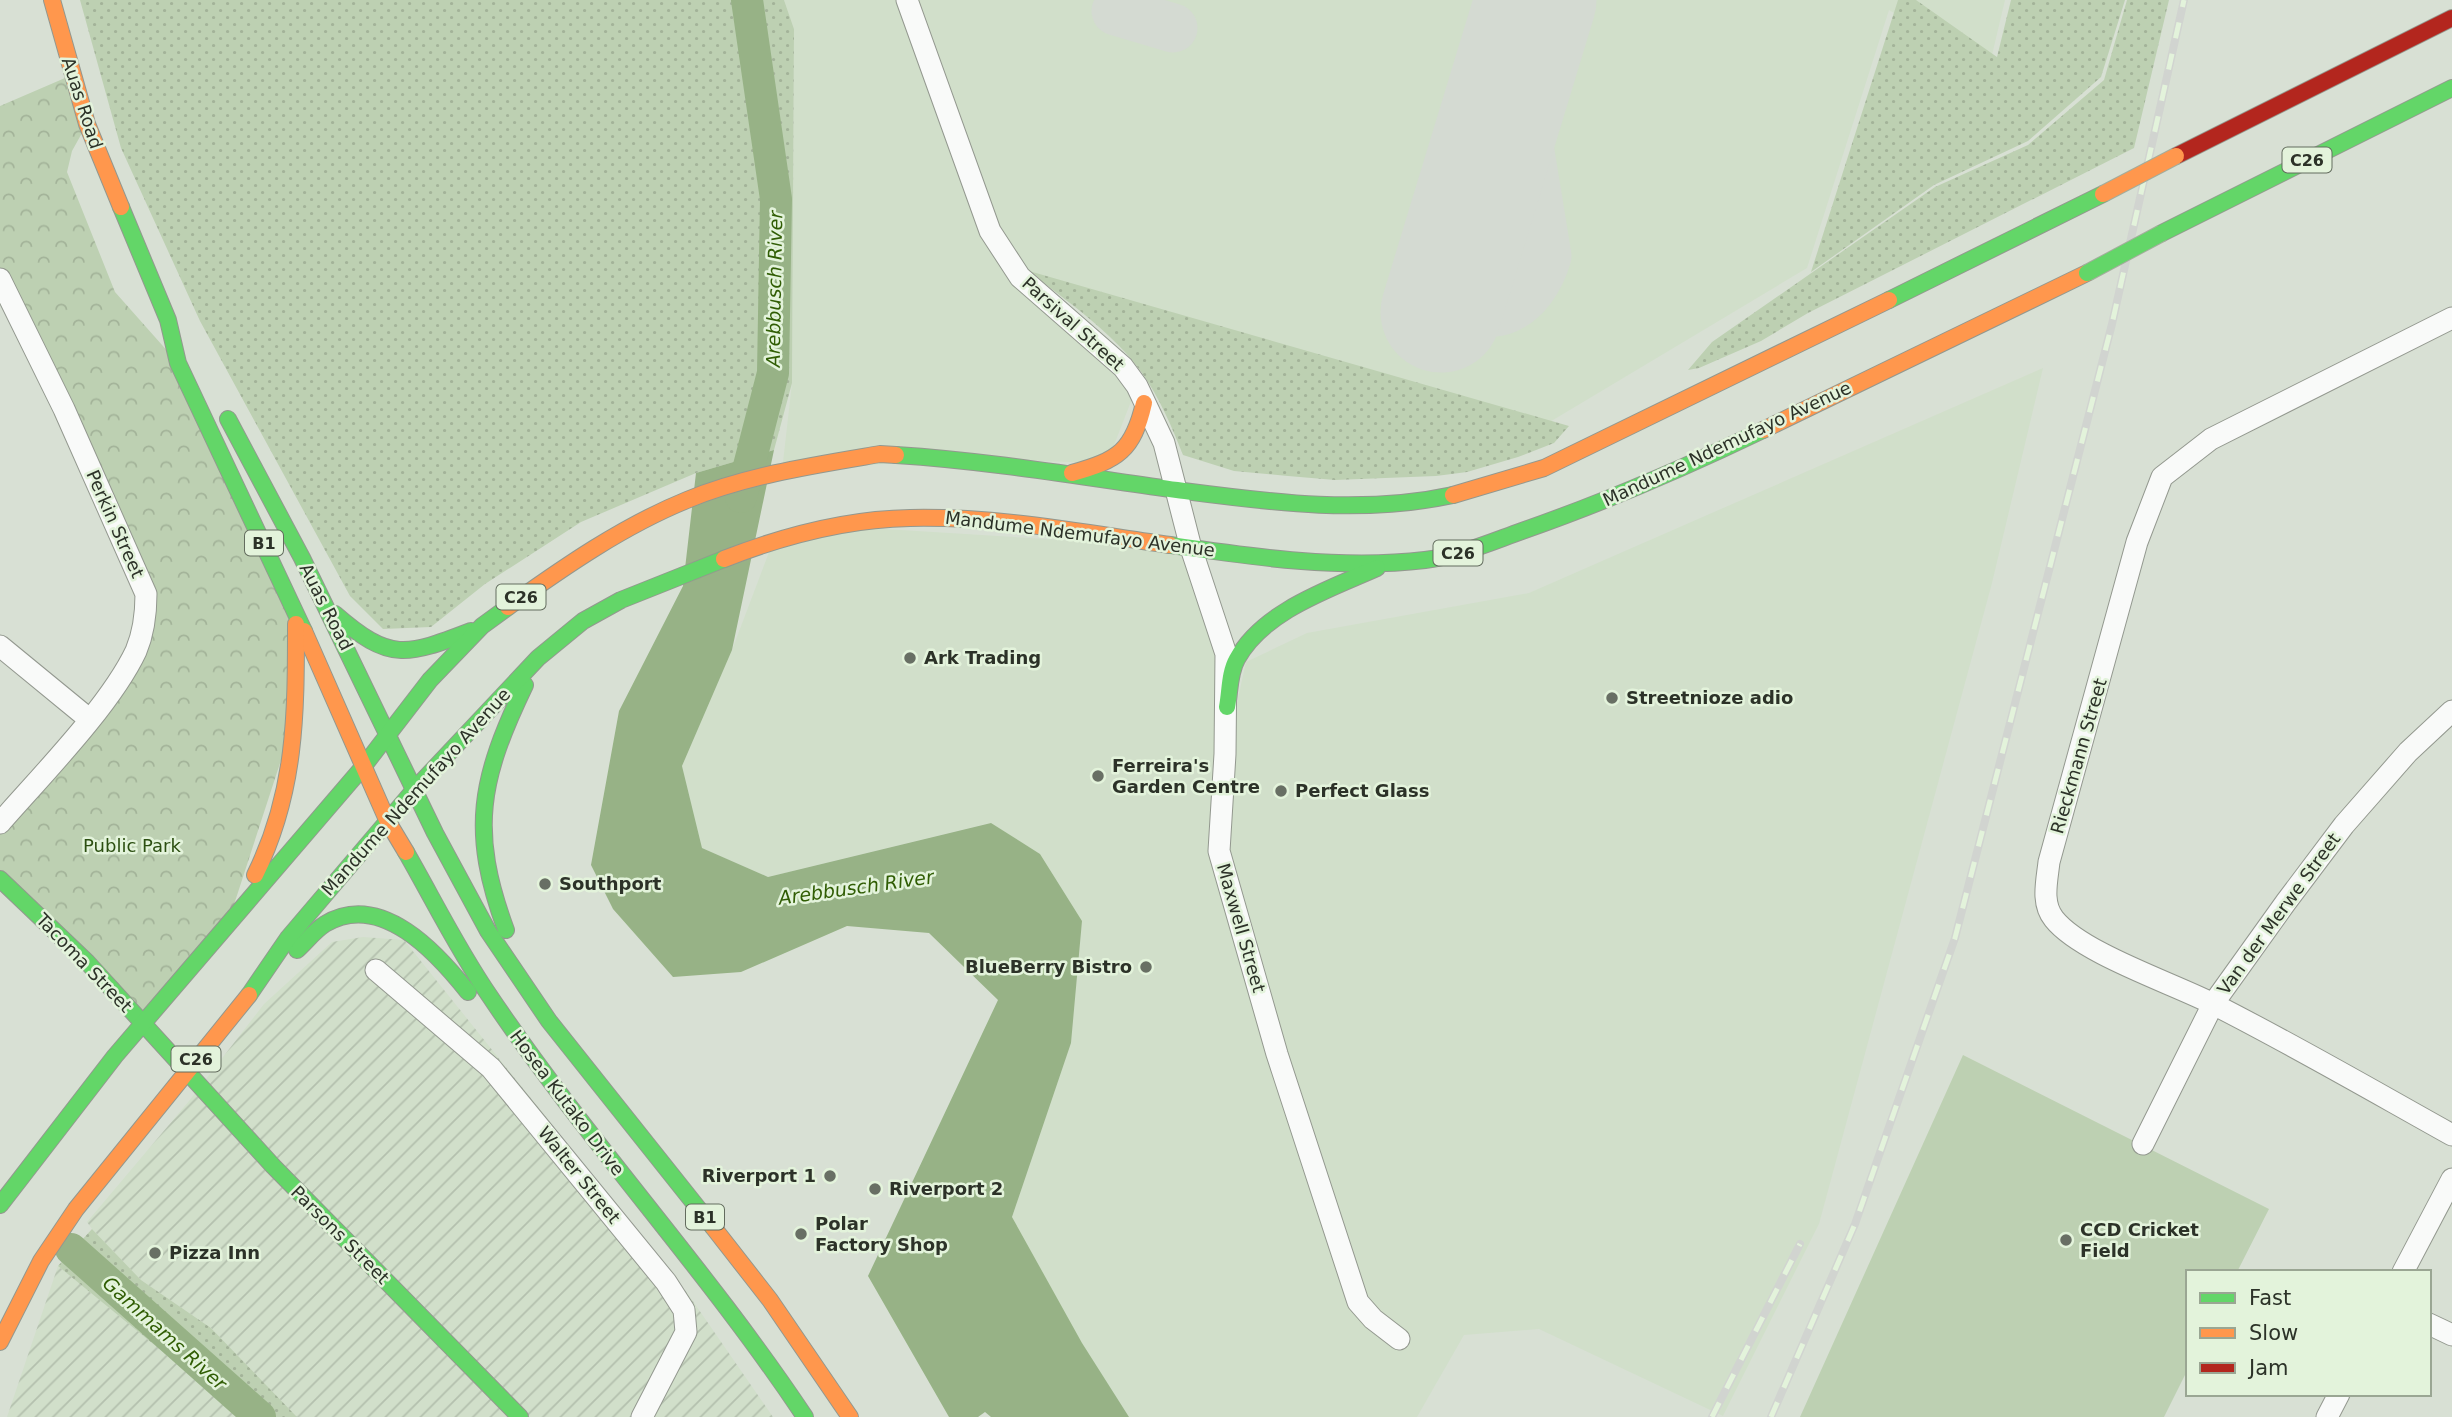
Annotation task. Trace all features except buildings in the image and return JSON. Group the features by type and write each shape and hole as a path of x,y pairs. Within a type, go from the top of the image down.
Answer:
{"main road":[{"name":"Auas Road","path":"52,0 87,124 167,320 178,363 296,613 363,767"},
{"name":"C26","path":"0,1205 115,1056 389,736 430,680 482,626 580,556 687,500 782,471 880,454 1313,505 1381,507 1455,495 1544,468 1650,419 2452,18"},
{"name":"Mandume Ndemufayo Avenue","path":"0,1342 41,1261 76,1209 255,988 288,938 414,790 538,658 583,621 621,600 774,539 836,526 940,518 1031,526 1191,548 1339,563 1389,563 1462,552 1618,497 2087,273 2452,88"},
{"name":"Auas Road","path":"167,320 195,357"},
{"path":"1062,475 1107,464 1124,453 1139,432 1144,403"},
{"name":"Auas Road","path":"221,407 328,607 414,790"},
{"path":"1227,707 1237,659 1272,623 1301,602 1389,563"},
{"path":"328,607 360,637 376,647 408,654 482,626"},
{"path":"228,923 260,866 277,827 291,774 296,724 296,613"},
{"path":"538,658 498,737 484,789 484,866 518,960 552,1023"},
{"name":"Hosea Kutako Drive","path":"363,767 388,822 488,994 614,1166 754,1345 805,1417"},
{"name":"Hosea Kutako Drive","path":"414,790 473,907 509,964 552,1023 744,1266 850,1417"},
{"name":"Tacoma Street","path":"0,879 87,962 164,1049"},
{"path":"255,988 326,924 363,916 408,928 428,943 614,1166"},
{"name":"Parsons Street","path":"164,1049 273,1166 520,1417"}],"street":[{"name":"Parsival Street","path":"907,0 990,231 1020,277 1123,367 1164,443 1177,491"},
{"name":"Perkin Street","path":"0,279 64,409 146,594 145,621 136,652 89,719 0,823"},
{"name":"Rieckmann Street","path":"2452,318 2211,439 2162,477 2147,511 2049,862 2046,898 2049,912 2069,932 2097,949 2213,1004 2452,1135"},
{"name":"Maxwell Street","path":"1177,491 1191,548 1226,654 1227,707 1218,831 1219,851 1277,1054 1358,1302 1373,1319 1399,1339"},
{"path":"0,646 89,719"},
{"name":"Van der Merwe Street","path":"2143,1144 2213,1004 2344,825 2408,752 2452,711"},
{"name":"Walter Street","path":"376,970 491,1068 666,1282 684,1310 687,1332 642,1417"},
{"path":"2404,1270 2452,1179"},
{"path":"2431,1325 2452,1335"},
{"path":"2327,1417 2338,1396"}],"shaded area":[{"path":"784,0 2005,0 1988,72 1889,10 1807,268 1538,429 1022,278 1137,386 1107,463 956,459 782,471 792,383 794,29"},
{"path":"2043,368 1992,583 1819,1224 1723,1416 1539,1329 1464,1335 1417,1417 1129,1417 1082,1344 1012,1217 1071,1043 1082,921 1040,854 990,823 768,877 702,848 682,766 732,650 774,539 836,526 1191,548 1226,654 1231,730 1246,662 1307,633 1529,593"},
{"path":"363,937 404,940 688,1294 773,1417 297,1417 211,1328 141,1280 92,1229 87,1222 189,1101 264,1004 332,942"},
{"path":"58,1266 230,1407 238,1417 7,1417"}],"green space":[{"path":"80,0 784,0 794,29 792,383 774,450 696,473 581,522 485,584 431,627 383,629 350,596 200,321 121,148"},
{"path":"1898,0 1916,0 1997,57 2011,0 2125,0 2101,77 2028,141 1934,185 1811,272"},
{"path":"2127,0 2169,0 2134,148 1808,313 1761,341 1699,368 1688,370 1712,342 1935,187 2028,145 2104,80"},
{"name":"Public Park","path":"72,75 87,124 72,151 67,172 115,292 178,363 296,613 283,754 228,923 144,1025 0,879 0,823 136,652 146,594 0,279 0,106"},
{"path":"1029,271 1569,426 1554,443 1467,472 1436,476 1335,480 1234,471 1183,455 1160,402 1130,358 1089,318"},
{"name":"CCD Cricket Field","path":"1963,1055 2269,1209 2238,1270 2186,1270 2186,1373 2164,1417 1800,1417"},
{"path":"92,1229 141,1280 211,1328 297,1417 238,1417 230,1407 58,1266"}],"water":[{"path":"774,450 732,650 682,766 702,848 768,877 991,823 1040,854 1082,921 1071,1043 1012,1217 1082,1343 1129,1417 991,1417 985,1412 978,1417 949,1417 868,1276 998,1000 929,933 847,926 741,972 673,977 613,909 591,865 619,711 683,586 696,473"}],"waterway":[{"name":"Arebbusch River","path":"741,497 773,373 776,199 747,0"},
{"name":"Gammams River","path":"71,1249 260,1417"}],"taxiway":[{"path":"1116,11 1173,28"},
{"path":"1448,289 1463,303 1478,311 1493,312 1507,308 1520,300 1531,288 1547,256 1516,66"}],"runway":[{"path":"1441,312 1536,0"}],"railway":[{"path":"1771,1417 1855,1224 1955,938 2112,324 2184,0"},
{"path":"1712,1417 1800,1244"}],"traffic: fast":[{"path":"2162,233 2452,88"},
{"path":"1889,300 2103,194"},
{"path":"121,207 168,320 178,363 304,631"},
{"path":"2087,273 2162,233"},
{"path":"228,419 302,558 435,833 488,931 549,1021 713,1227"},
{"path":"1170,545 1265,558 1330,563 1394,563 1438,558 1475,548 1584,508 1763,430"},
{"path":"896,455 1002,465 1280,502 1384,504 1453,495"},
{"path":"249,995 288,938 414,790 538,658 583,621 621,600 724,559"},
{"path":"1227,707 1234,664 1263,627 1299,603 1377,568"},
{"path":"0,1205 115,1056 363,767 430,680 482,626 508,607"},
{"path":"335,614 370,640 399,650 430,646 471,631"},
{"path":"506,930 487,863 485,805 489,777 498,749 525,685"},
{"path":"406,852 467,960 527,1049 728,1310 805,1417"},
{"path":"0,879 87,962 273,1166 520,1417"},
{"path":"297,950 325,924 346,916 367,915 406,931 441,961 468,992"}],"traffic: slow":[{"path":"52,0 87,124 121,207"},
{"path":"2103,194 2176,156"},
{"path":"1763,430 2087,273"},
{"path":"1453,495 1544,468 1889,300"},
{"path":"1072,473 1101,463 1121,451 1135,432 1144,403"},
{"path":"508,607 572,562 617,535 687,500 710,491 782,472 880,454 896,455"},
{"path":"724,559 815,530 910,518 1008,522 1170,545"},
{"path":"255,875 269,844 286,783 294,722 296,624"},
{"path":"304,631 388,822 406,852"},
{"path":"0,1342 41,1261 76,1209 249,995"},
{"path":"713,1227 770,1300 850,1417"}],"traffic: jam":[{"path":"2176,156 2452,18"}],"place":[{"name":"Ark Trading","path":"910,658"},
{"name":"Streetnioze adio","path":"1612,698"},
{"name":"Ferreira's Garden Centre","path":"1098,776"},
{"name":"Perfect Glass","path":"1281,791"},
{"name":"Southport","path":"545,884"},
{"name":"BlueBerry Bistro","path":"1146,967"},
{"name":"Riverport 1","path":"830,1176"},
{"name":"Riverport 2","path":"875,1189"},
{"name":"Polar Factory Shop","path":"801,1234"},
{"name":"CCD Cricket Field","path":"2066,1240"},
{"name":"Pizza Inn","path":"155,1253"}]}
